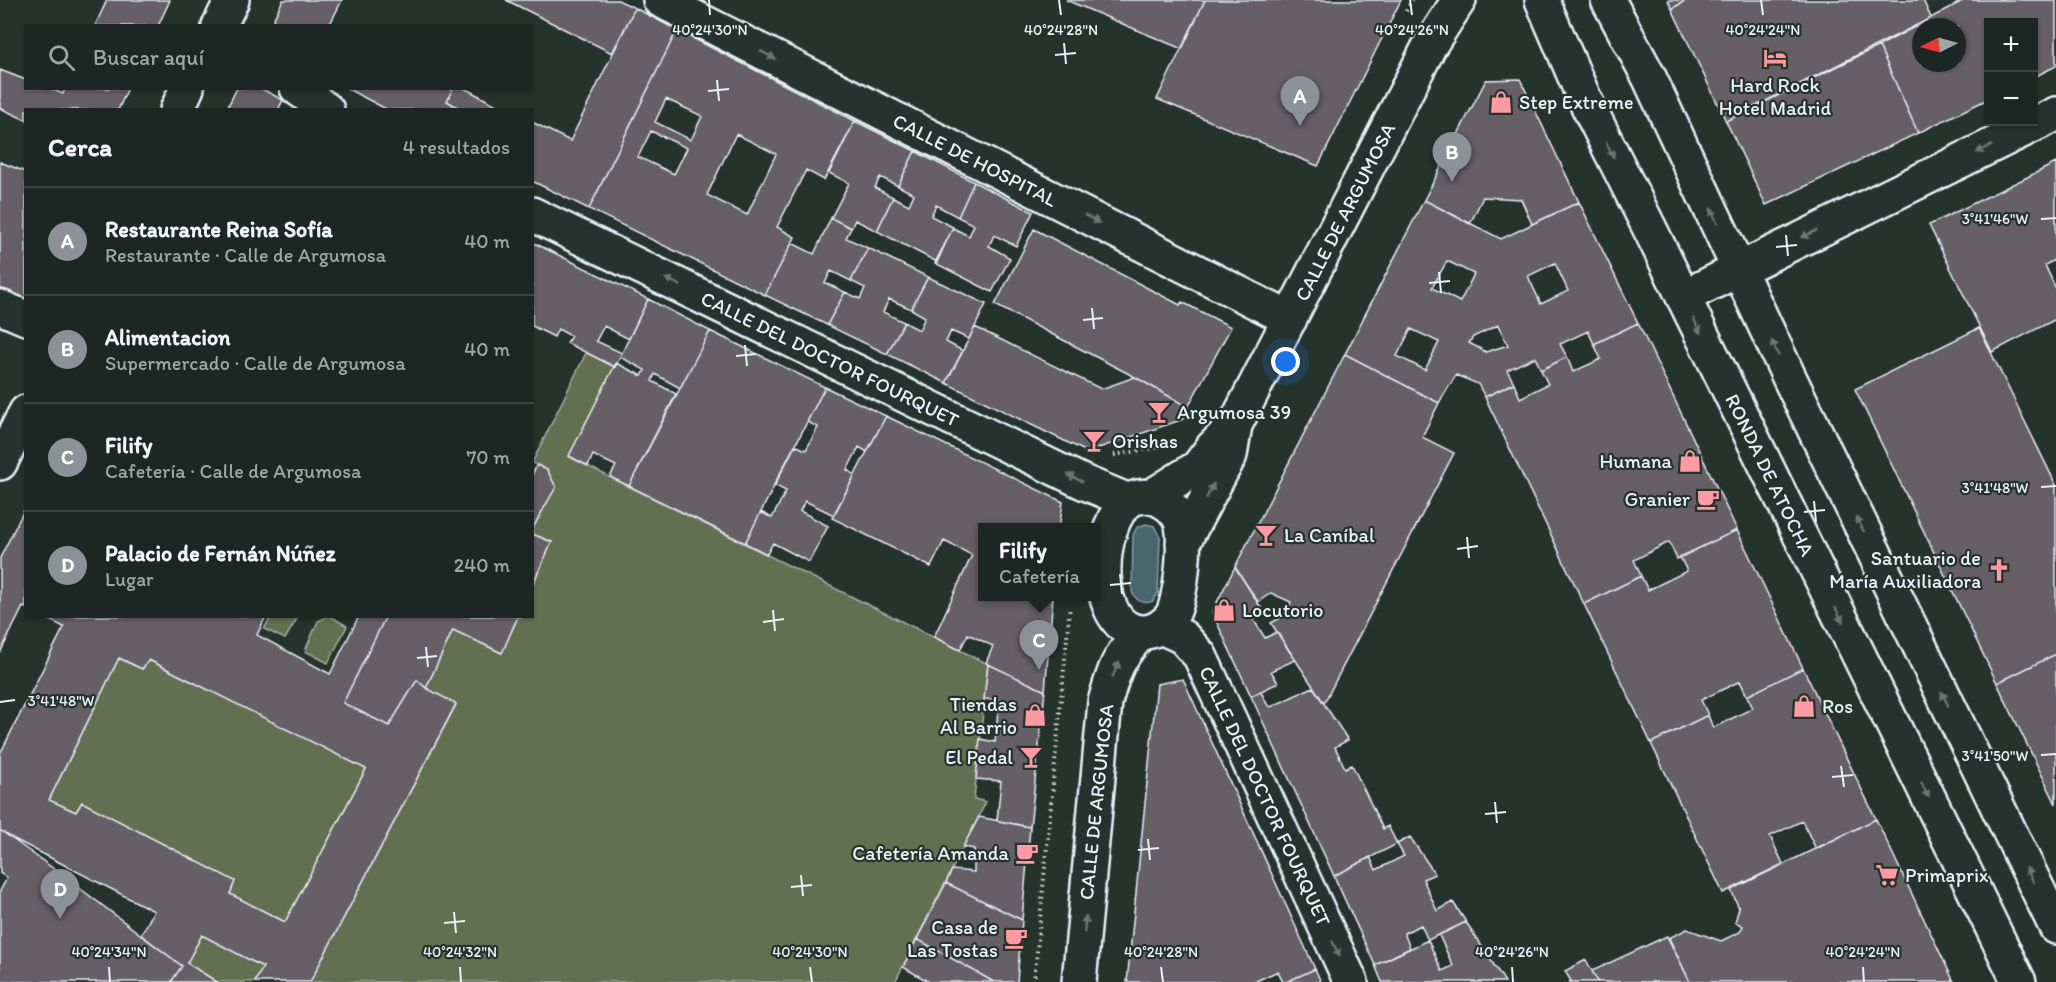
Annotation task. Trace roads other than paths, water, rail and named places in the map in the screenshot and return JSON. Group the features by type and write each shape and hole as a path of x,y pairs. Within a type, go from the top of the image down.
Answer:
{"street":[{"path":"220,24 232,0"},
{"name":"CALLE DE HOSPITAL","path":"660,0 1290,319"},
{"name":"CALLE DE ARGUMOSA","path":"1141,498 1198,467 1213,447 1235,425 1430,45 1459,0"},
{"name":"RONDA DE ATOCHA","path":"1520,0 1584,98"},
{"name":"RONDA DE ATOCHA","path":"1542,0 1584,98 2019,982"},
{"path":"1608,0 1649,77"},
{"path":"1615,0 1739,270 2056,927"},
{"path":"178,108 187,90"},
{"path":"300,90 324,108"},
{"path":"1683,297 2056,114"},
{"name":"CALLE DEL DOCTOR FOURQUET","path":"534,215 1073,477 1141,498"},
{"path":"0,307 24,317"},
{"path":"0,463 24,416"},
{"name":"CALLE DE ARGUMOSA","path":"1183,543 1230,454 1235,425"},
{"path":"1141,498 1170,504 1181,521 1183,543 1178,602 1171,617 1151,630 1122,626 1109,608 1104,592 1107,539 1114,520 1141,498"},
{"name":"CALLE DE ARGUMOSA","path":"1079,982 1105,702 1114,669 1126,648 1151,630"},
{"name":"CALLE DEL DOCTOR FOURQUET","path":"1151,630 1183,637 1200,656 1351,982"}],"water":[{"path":"1146,524 1154,526 1160,537 1158,593 1153,601 1146,603 1138,600 1132,592 1133,535 1137,527"}],"place":[{"name":"Hard Rock Hotel Madrid","path":"1775,58"},
{"name":"Step Extreme","path":"1501,102"},
{"name":"Restaurante Reina Sofía","path":"1300,126"},
{"name":"Alimentacion","path":"1452,182"},
{"name":"Argumosa 39","path":"1159,412"},
{"name":"Orishas","path":"1094,441"},
{"name":"Humana","path":"1690,461"},
{"name":"Granier","path":"1708,499"},
{"name":"La Caníbal","path":"1266,535"},
{"name":"Santuario de María Auxiliadora","path":"1999,570"},
{"name":"Locutorio","path":"1224,610"},
{"name":"Filify","path":"1039,670"},
{"name":"Ros","path":"1804,706"},
{"name":"Tiendas Al Barrio","path":"1035,715"},
{"name":"El Pedal","path":"1031,757"},
{"name":"Cafetería Amanda","path":"1027,853"},
{"name":"Primaprix","path":"1887,875"},
{"name":"Palacio de Fernán Núñez","path":"60,919"},
{"name":"Casa de Las Tostas","path":"1016,938"}]}
